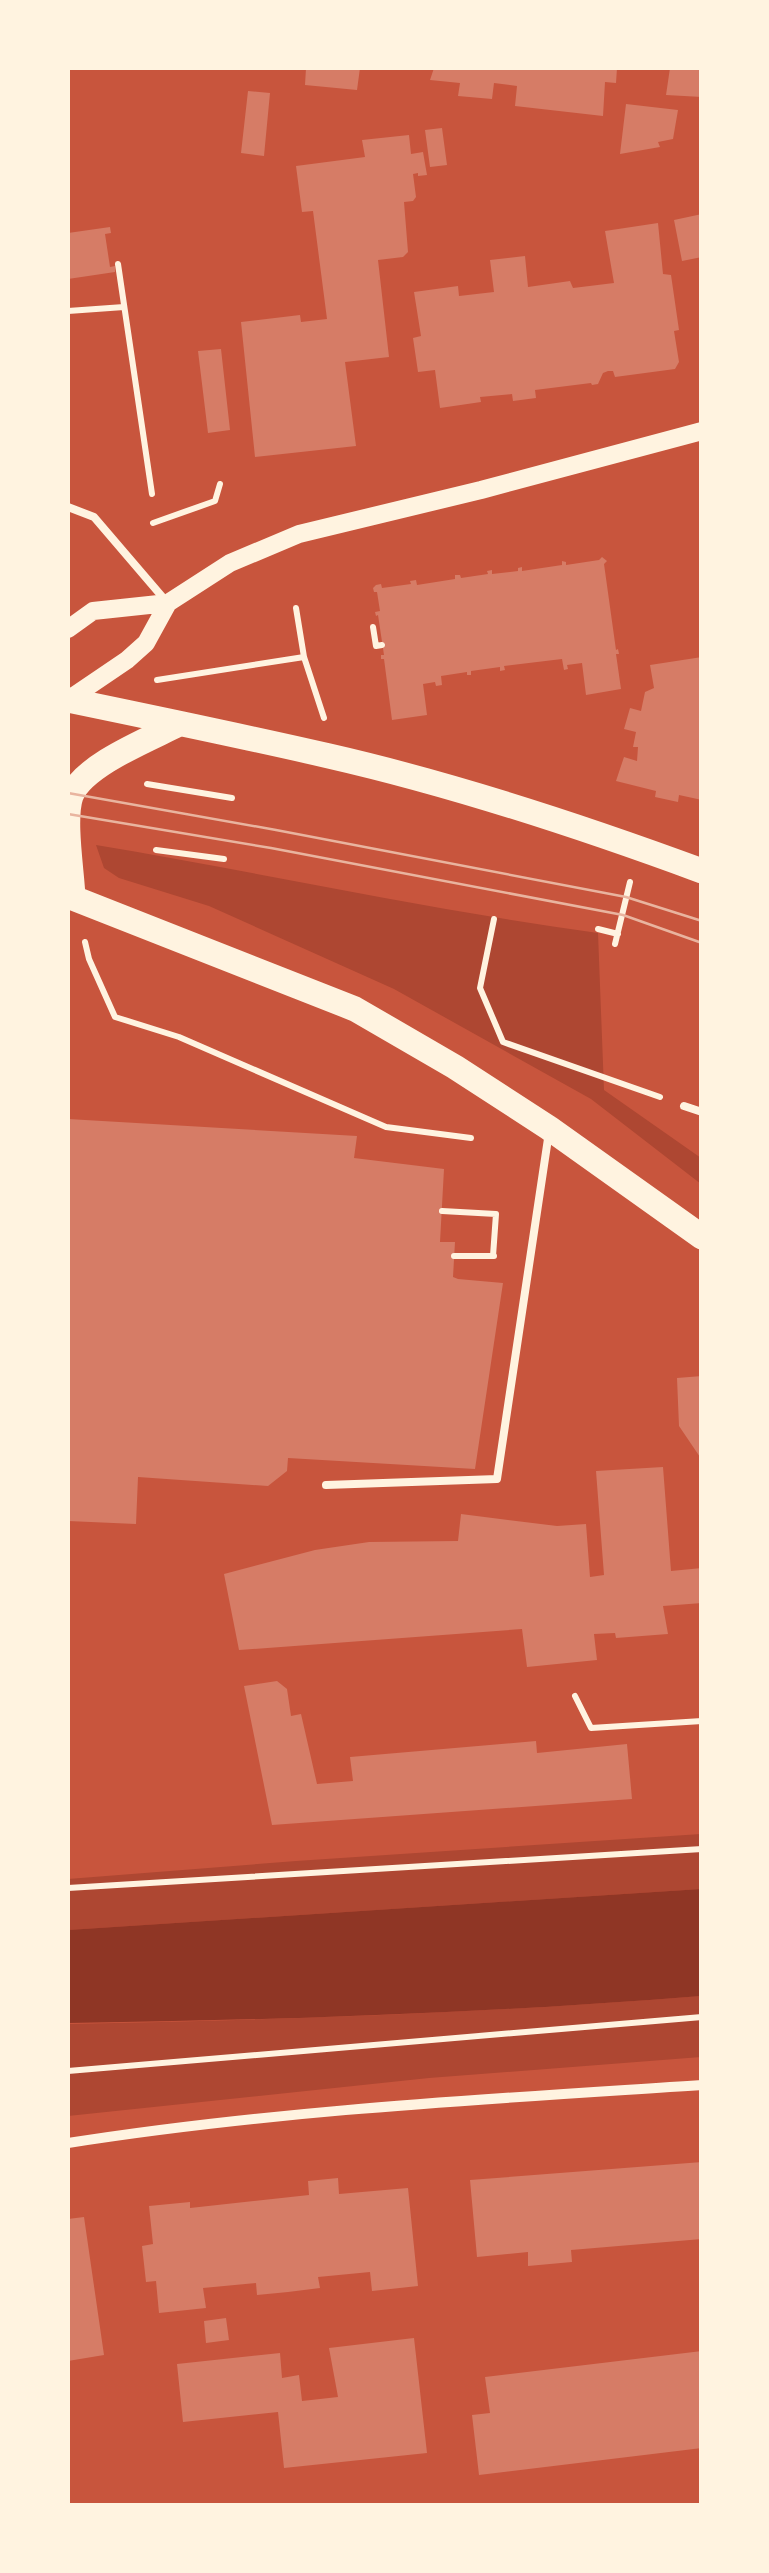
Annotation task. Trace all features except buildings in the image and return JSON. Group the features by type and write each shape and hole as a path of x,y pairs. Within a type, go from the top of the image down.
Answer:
{"main road":[{"path":"68,700 332,756 544,816 702,871"},
{"path":"180,724 91,770 72,794 68,814 70,897 356,1009 455,1066 550,1128 702,1237"}],"street":[{"path":"68,629 93,612 168,603 230,563 299,534 702,431"},
{"path":"68,700 146,642 168,603"},
{"path":"68,2142 148,2130 438,2103 702,2086"}],"lane":[{"path":"69,507 94,517 168,603"},
{"path":"684,1106 702,1112"},
{"path":"326,1485 497,1480 550,1128"}],"path":[{"path":"118,264 152,494"},
{"path":"68,311 124,308"},
{"path":"153,523 215,501 220,484"},
{"path":"296,608 304,657 328,729"},
{"path":"373,627 376,646 382,645"},
{"path":"152,680 304,657"},
{"path":"148,784 232,798"},
{"path":"156,850 224,859"},
{"path":"613,878 630,880 615,944"},
{"path":"70,897 89,959 115,1017 179,1037 386,1126 471,1138"},
{"path":"494,919 480,988 503,1042 684,1106"},
{"path":"598,929 618,934"},
{"path":"442,1210 496,1214 493,1256"},
{"path":"454,1256 530,1256"},
{"path":"575,1696 591,1728 702,1721"},
{"path":"68,1888 702,1849"},
{"path":"68,2071 702,2017"}],"shaded area":[{"path":"96,845 598,933 604,1090 701,1158 701,1184 591,1099 394,989 209,906 119,878 104,868"},
{"path":"701,1834 701,1889 68,1930 68,1879"},
{"path":"701,1889 701,1996 384,2015 68,2023 68,1930"},
{"path":"701,1996 701,2057 429,2078 68,2116 68,2024 384,2015"}],"tram line":[{"path":"68,793 626,897 702,921"},
{"path":"68,814 623,915 702,943"}]}
